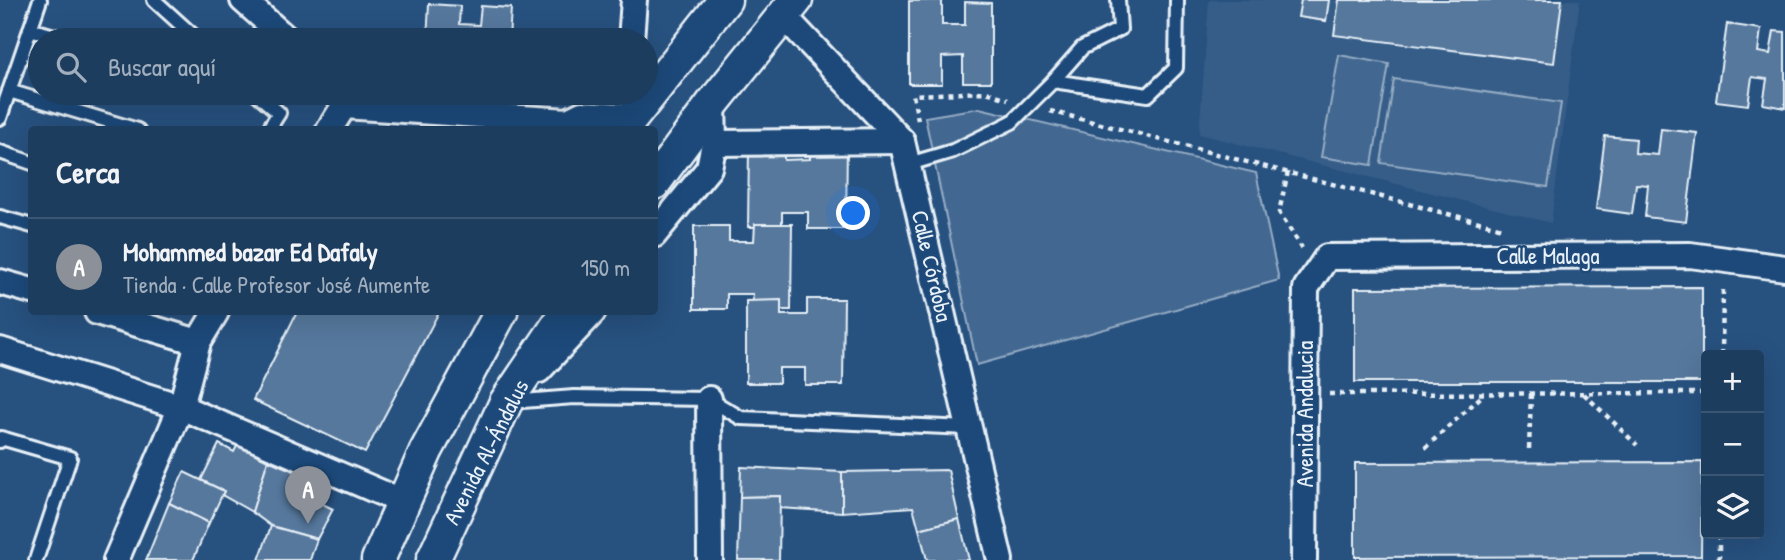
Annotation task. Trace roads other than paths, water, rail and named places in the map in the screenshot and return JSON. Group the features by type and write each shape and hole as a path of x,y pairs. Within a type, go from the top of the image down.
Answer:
{"street":[{"path":"243,0 274,28"},
{"path":"632,28 634,0"},
{"path":"658,79 714,4"},
{"path":"658,178 713,103 790,7 913,155"},
{"path":"658,230 709,168 714,143 713,103"},
{"path":"331,126 340,105"},
{"path":"396,105 573,125 582,114 635,110"},
{"path":"714,143 913,155"},
{"name":"Calle Córdoba","path":"913,155 968,428 1000,560"},
{"name":"Calle Malaga","path":"1318,272 1327,257 1690,255 1785,268"},
{"name":"Avenida Andalucia","path":"1304,560 1306,288 1318,272"},
{"path":"0,282 28,290"},
{"path":"107,315 198,342"},
{"path":"116,560 181,407 198,342 214,315"},
{"path":"378,560 403,502 469,368 499,315"},
{"name":"Avenida Al-Ándalus","path":"433,560 506,402 565,315"},
{"path":"506,402 591,315"},
{"path":"0,350 181,407 403,502"},
{"path":"709,399 710,560"}],"lane":[{"path":"30,28 40,0"},
{"path":"154,0 185,28"},
{"path":"913,155 953,151 1012,122 1082,48 1120,29 1118,0"},
{"path":"1053,81 1148,95 1176,68 1177,0"},
{"path":"0,118 28,35"},
{"path":"9,90 28,96"},
{"path":"57,105 125,126"},
{"path":"270,105 279,113 271,126"},
{"path":"0,152 28,162"},
{"path":"0,217 28,225"},
{"path":"506,402 574,397 709,399 741,418 968,428"},
{"path":"0,441 1,438 70,458 36,560"}],"place":[{"name":"Mohammed bazar Ed Dafaly","path":"308,524"}]}
